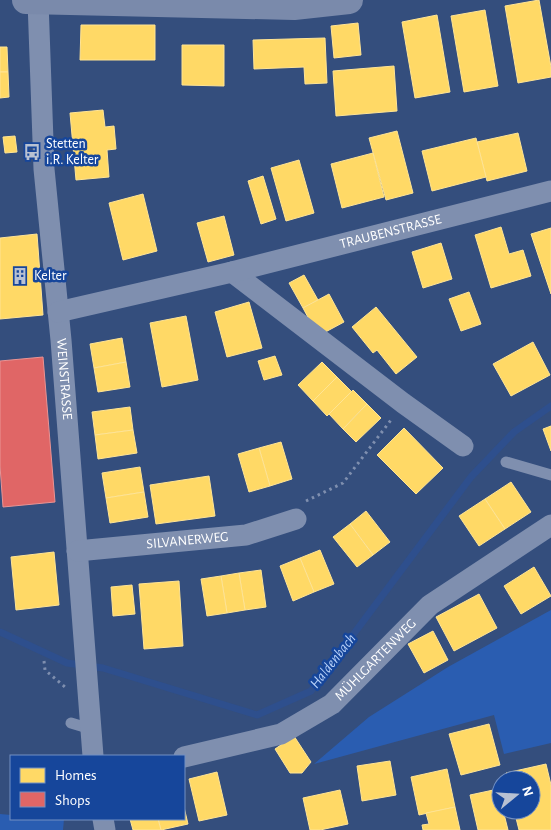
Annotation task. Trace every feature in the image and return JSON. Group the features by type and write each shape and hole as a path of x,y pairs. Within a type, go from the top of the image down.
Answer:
{"main road":[{"path":"32,0 294,6 349,0"}],"street":[{"name":"WEINSTRASSE","path":"32,0 44,169 58,312 88,689 81,726 93,755"},
{"name":"TRAUBENSTRASSE","path":"58,312 232,272 551,191"},
{"path":"232,272 403,403 463,446"},
{"name":"SILVANERWEG","path":"76,551 246,535 296,519"},
{"name":"MÜHLGARTENWEG","path":"185,757 281,734 332,704 430,605 551,525"}],"lane":[{"path":"506,462 551,475"}],"path":[{"path":"296,519 306,500 343,482 403,403"},
{"path":"44,661 45,670 67,688 88,689"}],"shaded area":[{"path":"551,610 551,743 504,754 494,715 314,764 369,717 448,667"},
{"path":"0,814 10,815 10,820 64,820 63,830 0,830"}],"building: Homes":[{"path":"539,0 551,67 551,77 518,83 505,6"},
{"path":"485,10 498,86 464,92 451,16"},
{"path":"437,15 450,92 415,98 402,22"},
{"path":"358,23 361,55 334,58 331,26"},
{"path":"81,25 155,25 155,60 80,60"},
{"path":"325,38 327,83 305,84 304,67 254,69 253,40"},
{"path":"182,45 224,45 224,86 182,85"},
{"path":"0,47 7,47 8,72 0,72"},
{"path":"394,66 397,111 336,116 333,71"},
{"path":"0,72 8,72 9,97 0,98"},
{"path":"103,110 105,127 114,126 116,149 107,150 109,177 76,180 70,113"},
{"path":"397,131 413,193 386,200 369,138"},
{"path":"518,133 527,171 487,181 477,142"},
{"path":"15,136 17,152 5,153 3,137"},
{"path":"476,138 486,177 432,191 422,151"},
{"path":"373,153 384,197 342,208 331,164"},
{"path":"299,160 314,213 286,221 271,168"},
{"path":"263,176 276,219 261,224 248,181"},
{"path":"143,194 157,251 123,260 109,203"},
{"path":"224,216 234,255 208,262 197,223"},
{"path":"501,227 509,254 523,250 531,276 491,288 475,235"},
{"path":"551,228 551,294 531,234"},
{"name":"Kelter","path":"37,234 43,315 0,319 0,238"},
{"path":"441,243 452,279 423,288 412,252"},
{"path":"304,275 318,300 303,308 289,283"},
{"path":"469,292 481,324 461,331 449,299"},
{"path":"329,294 344,322 318,336 303,308"},
{"path":"249,302 262,348 227,357 215,312"},
{"path":"376,307 417,357 396,374 377,350 373,353 352,327"},
{"path":"186,316 198,380 162,387 150,323"},
{"path":"122,338 126,362 94,368 90,344"},
{"path":"533,342 550,375 511,396 493,364"},
{"path":"275,356 282,375 264,380 258,361"},
{"path":"126,362 130,387 98,392 94,368"},
{"path":"322,362 337,377 313,401 298,385"},
{"path":"337,377 352,392 327,416 313,401"},
{"path":"353,390 367,404 343,429 329,414"},
{"path":"367,404 381,418 356,442 343,429"},
{"path":"130,407 133,430 95,435 92,412"},
{"path":"551,426 551,451 543,429"},
{"path":"404,428 443,468 416,494 377,455"},
{"path":"133,430 137,453 98,459 95,435"},
{"path":"281,442 292,479 270,486 259,448"},
{"path":"259,448 270,486 249,492 238,454"},
{"path":"140,467 144,492 106,498 102,473"},
{"path":"209,476 215,516 156,524 150,485"},
{"path":"511,482 531,512 505,529 485,499"},
{"path":"144,492 148,517 110,523 106,498"},
{"path":"485,499 505,529 479,546 459,516"},
{"path":"366,511 390,542 373,555 350,524"},
{"path":"350,524 373,555 357,567 333,537"},
{"path":"320,550 334,584 314,592 300,558"},
{"path":"54,552 59,605 16,610 11,557"},
{"path":"300,558 314,592 293,601 280,566"},
{"path":"534,567 551,596 521,614 504,586"},
{"path":"261,570 266,607 245,610 239,573"},
{"path":"239,573 245,610 227,613 221,576"},
{"path":"221,576 227,613 207,616 201,579"},
{"path":"179,581 183,646 144,649 139,584"},
{"path":"132,585 135,614 113,616 111,587"},
{"path":"479,594 497,628 454,651 436,617"},
{"path":"433,631 448,660 424,673 408,644"},
{"path":"489,724 500,765 461,775 449,734"},
{"path":"294,736 311,762 302,773 290,773 275,749"},
{"path":"390,761 396,795 362,801 357,766"},
{"path":"546,764 551,785 551,830 519,830 516,820 541,820 541,770 519,770"},
{"path":"447,769 455,807 419,815 411,777"},
{"path":"217,772 227,815 199,821 189,779"},
{"path":"340,790 348,824 320,830 310,830 303,798"},
{"path":"491,790 491,820 506,820 508,830 478,830 470,795"},
{"path":"455,807 460,830 423,830 422,825 429,824 426,813"},
{"path":"185,811 188,824 161,830 158,820 185,820"},
{"path":"130,820 158,820 161,830 133,830"}],"building: Shops":[{"path":"43,357 55,502 3,507 0,466 0,361"}],"waterway":[{"name":"Haldenbach","path":"0,632 67,663 103,668 257,715 311,691 471,477 514,432 551,406"}],"place":[{"name":"Stetten i.R. Kelter","path":"32,152"},
{"name":"Kelter","path":"20,276"}]}
